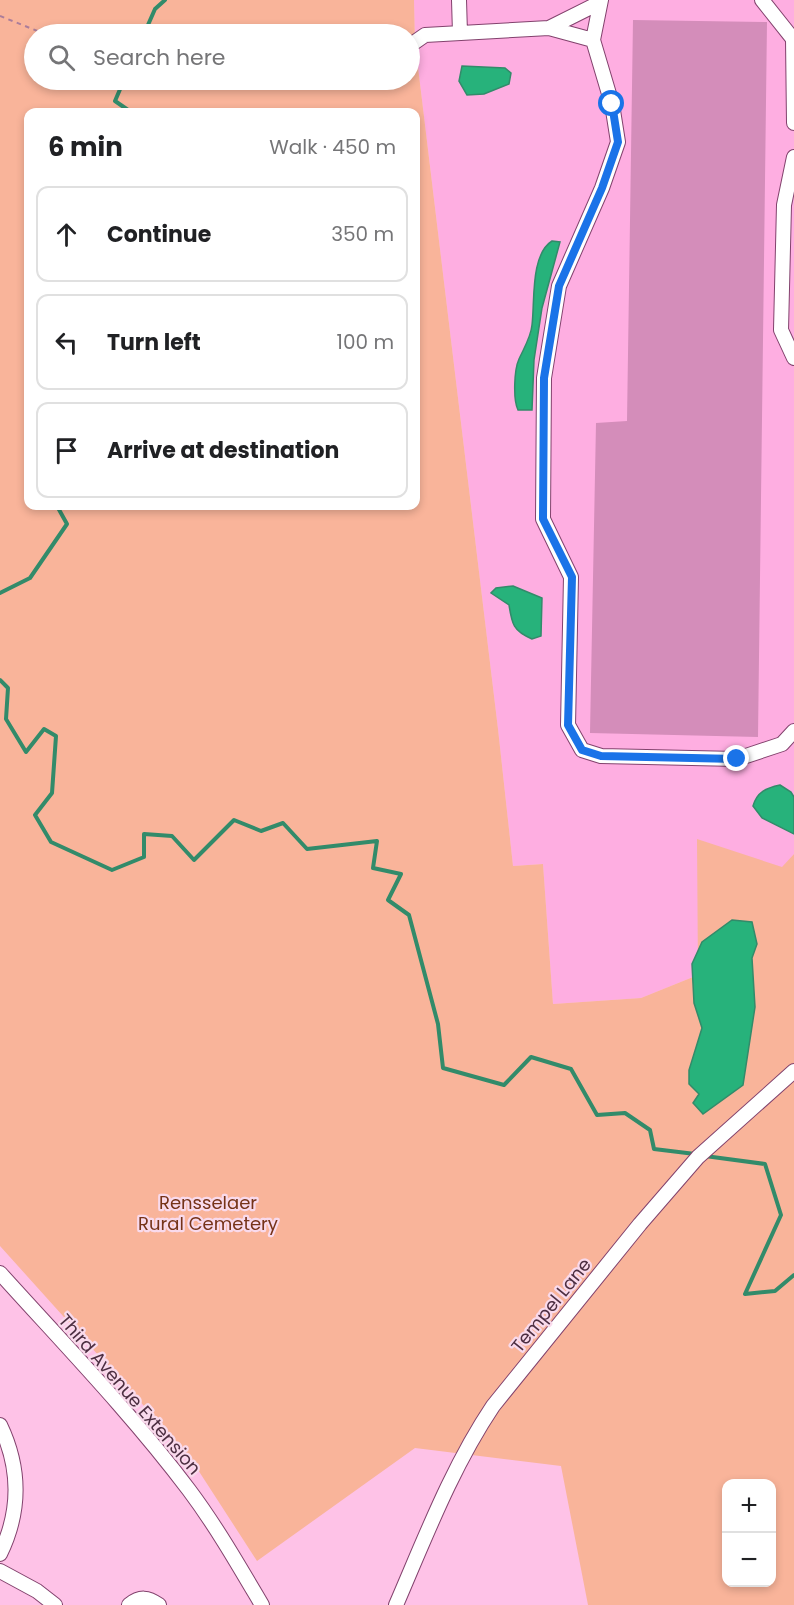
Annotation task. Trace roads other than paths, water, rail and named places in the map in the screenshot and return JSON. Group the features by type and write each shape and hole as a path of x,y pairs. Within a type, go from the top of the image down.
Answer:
{"street":[{"path":"459,0 460,33"},
{"path":"762,0 793,39 794,123"},
{"path":"549,28 600,1"},
{"path":"600,1 593,40 612,104 618,142 602,188 559,286 544,378 543,519 572,577 568,725 582,750 601,756 737,759 783,744 794,731"},
{"path":"420,38 425,35 549,28 593,40"},
{"path":"794,157 784,205 781,330 794,358"},
{"name":"Tempel Lane","path":"396,1605 436,1512 475,1432 493,1406 640,1224 698,1157 794,1071"},
{"name":"Third Avenue Extension","path":"0,1274 139,1428 189,1490 218,1532 262,1605"},
{"path":"0,1425 12,1458 16,1509 12,1527 0,1554"},
{"path":"0,1571 37,1591 55,1605"},
{"path":"129,1605 139,1599 148,1598 159,1605"}],"waterway":[{"path":"148,24 155,9 165,0"},
{"path":"120,90 115,101 125,108"},
{"path":"0,593 30,578 67,524 59,510"},
{"path":"0,680 8,688 6,719 26,752 44,729 56,736 52,793 35,815 51,842 112,870 144,857 144,834 172,836 194,860 234,820 261,831 283,823 307,849 377,841 373,868 401,874 388,900 409,915 438,1024 443,1068 504,1085 531,1057 571,1069 597,1115 625,1113 650,1130 654,1149 695,1154"},
{"path":"705,1156 765,1164 781,1215 745,1294 775,1291 794,1275"}],"park label":[{"name":"Rensselaer Rural Cemetery","path":"208,1212"}]}
